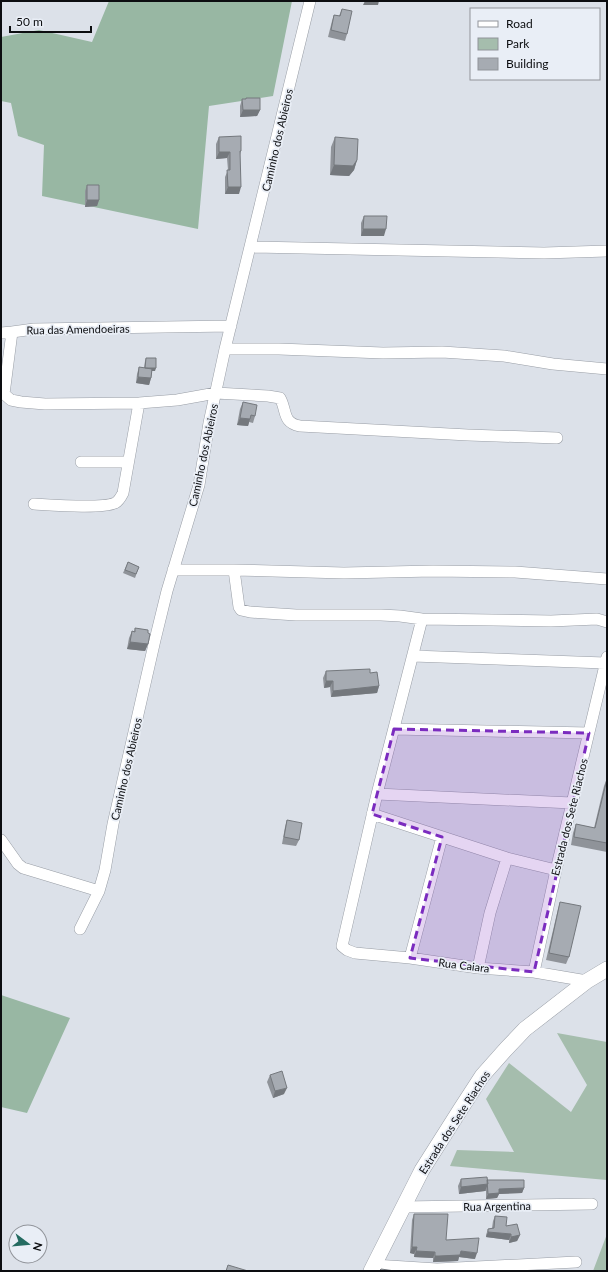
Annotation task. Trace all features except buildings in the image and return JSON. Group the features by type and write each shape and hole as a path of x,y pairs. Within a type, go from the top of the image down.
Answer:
{"street":[{"name":"Caminho dos Abieiros","path":"80,929 99,891 105,870 113,824 155,640 173,570 197,494 209,423 225,349 310,1"},
{"path":"251,247 544,253 607,251"},
{"name":"Rua das Amendoeiras","path":"231,326 34,329 6,332 4,394 8,398 21,402 45,404 139,403 177,400 216,393 278,397 281,400 288,420 292,424 300,426 557,438"},
{"path":"225,349 279,349 383,353 442,352 504,356 553,364 607,369"},
{"path":"34,504 97,506 116,503 123,493 139,403"},
{"path":"81,462 128,462"},
{"path":"173,570 344,573 433,571 515,572 607,579"},
{"path":"234,570 238,604 241,610 244,611 296,615 394,615 422,619 551,621 597,619 607,622"},
{"path":"422,619 372,814 507,858 556,870"},
{"path":"413,656 606,660"},
{"name":"Estrada dos Sete Riachos","path":"534,972 556,870 606,660"},
{"path":"394,729 589,733"},
{"path":"377,794 572,802"},
{"name":"Rua Caiara","path":"372,814 342,946 347,950 478,968 534,972 587,981"},
{"path":"410,958 442,837"},
{"path":"1,840 18,864 23,868 99,891"},
{"path":"478,968 490,913 507,858"},
{"name":"Estrada dos Sete Riachos","path":"372,1268 422,1170 482,1076 525,1029 587,981 607,969"},
{"name":"Rua Argentina","path":"403,1207 592,1204"},
{"path":"372,1268 437,1269 576,1262"}],"highlighted area":[{"path":"394,729 589,733 534,972 410,958 442,837 372,814"}],"green space":[{"path":"109,1 292,1 273,96 209,106 198,229 42,196 44,145 18,136 11,103 1,101 1,37 39,30 92,42"},
{"path":"1,995 70,1018 27,1113 1,1107"},
{"path":"557,1033 607,1042 607,1180 450,1166 457,1150 514,1152 486,1099 509,1063 571,1112 587,1085"},
{"path":"607,1234 607,1271 593,1271"}]}
